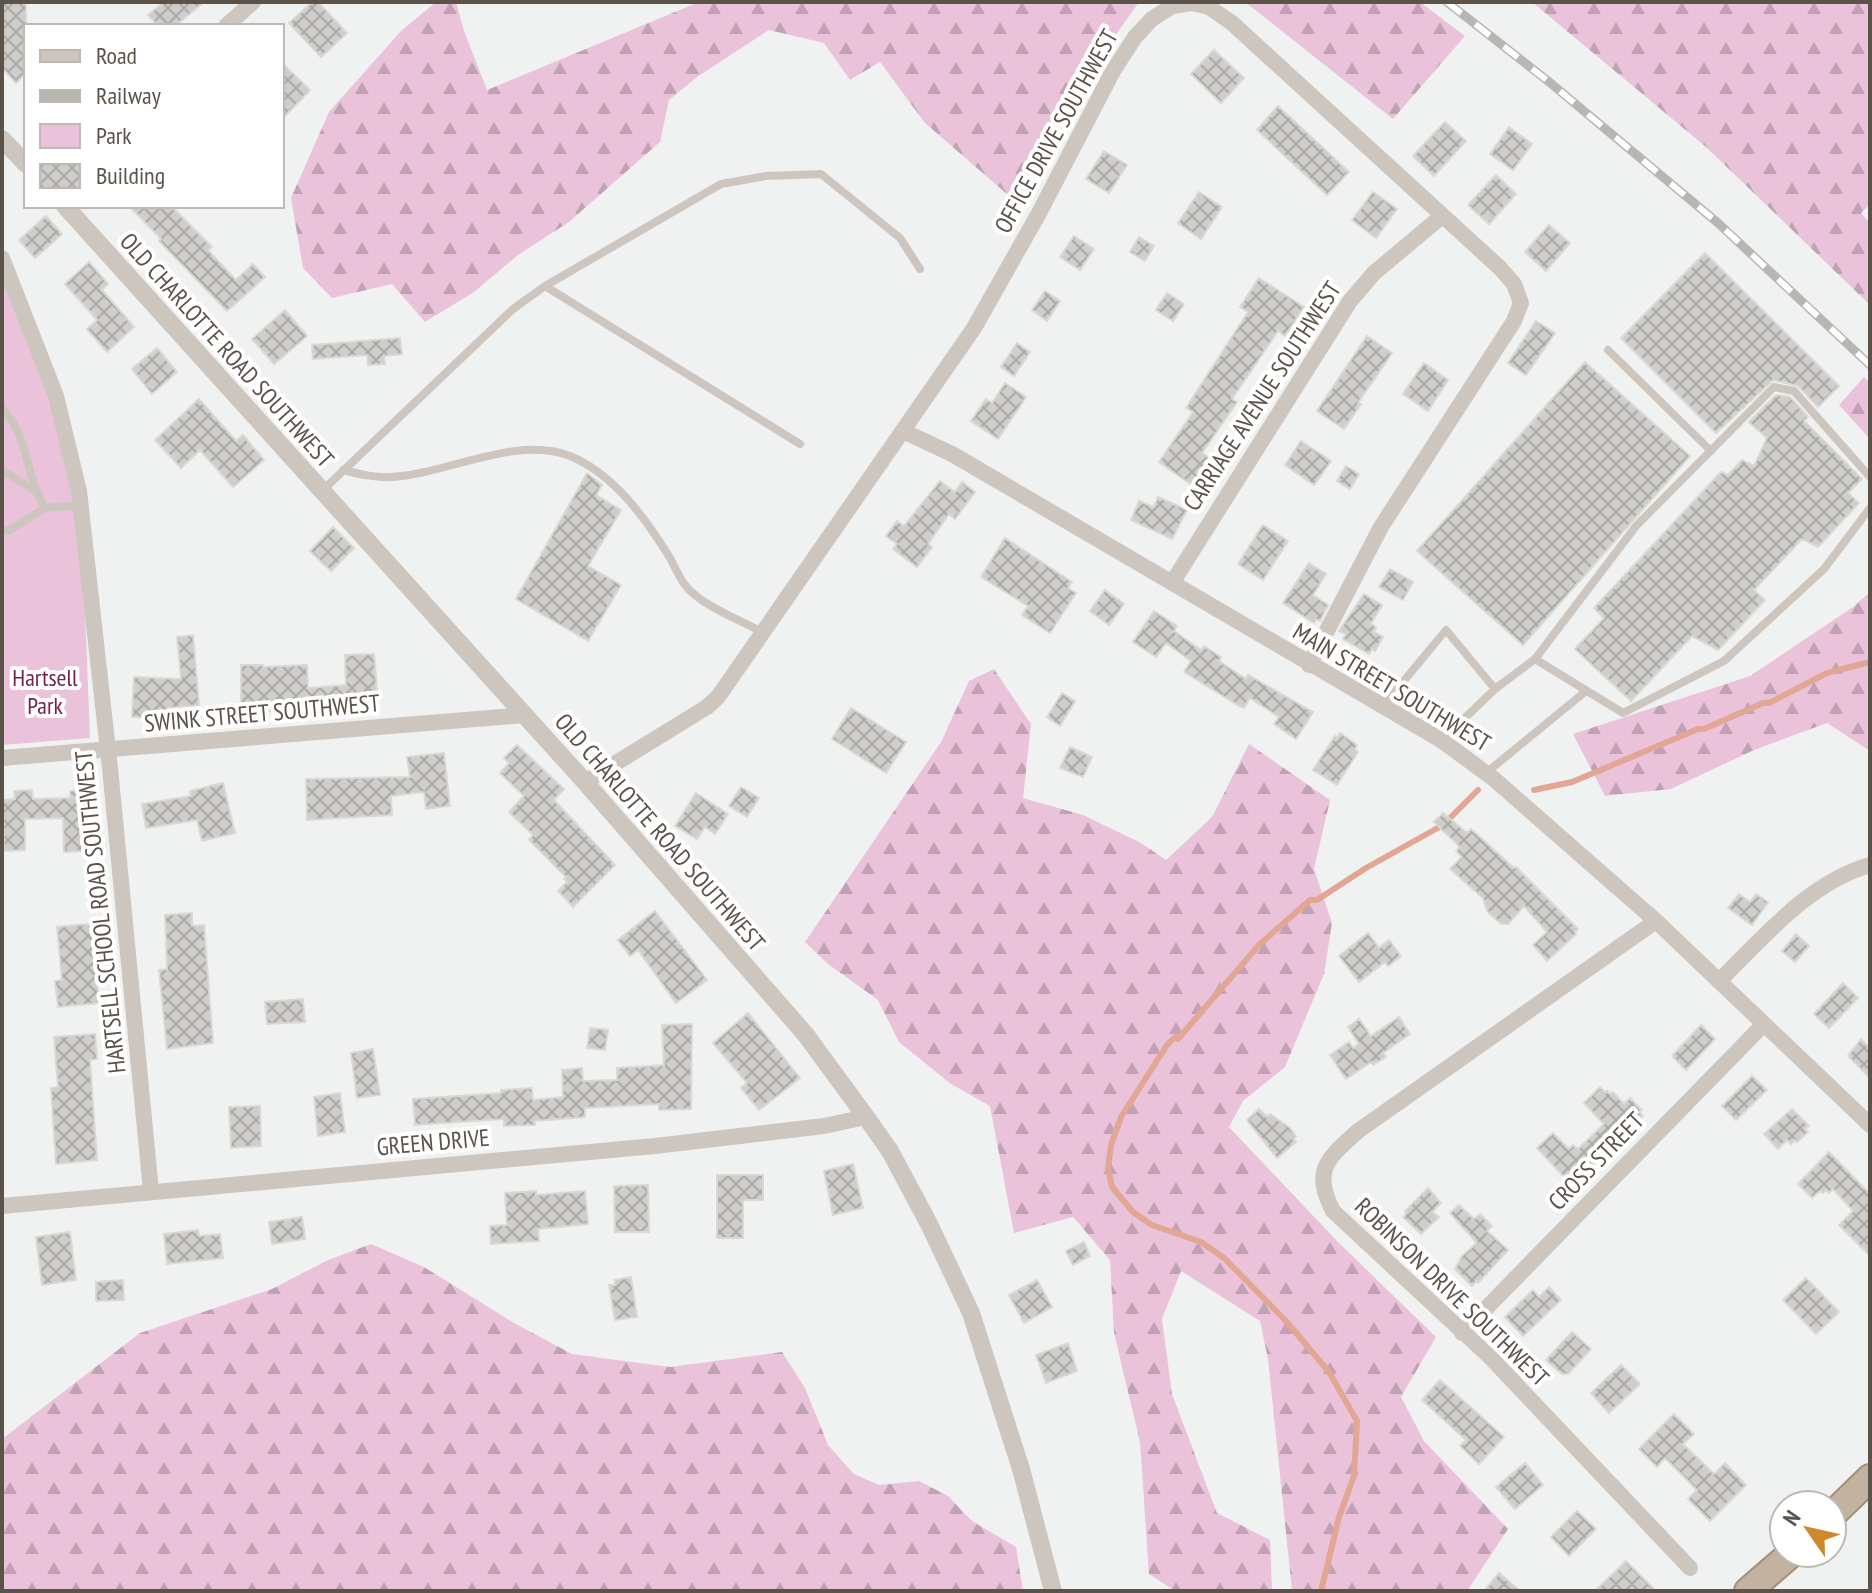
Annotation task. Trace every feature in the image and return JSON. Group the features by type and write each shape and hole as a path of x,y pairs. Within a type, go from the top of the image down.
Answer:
{"highway":[{"path":"1848,1499 1870,1478"},
{"path":"1748,1591 1773,1569"}],"street":[{"path":"228,24 253,2"},
{"name":"OFFICE DRIVE SOUTHWEST","path":"585,782 707,707 718,697 974,328 1039,213 1113,71 1135,37 1152,19 1172,6 1192,3 1209,7 1232,23 1500,268 1514,284 1521,303 1488,366 1381,527 1309,665"},
{"path":"2,139 24,162"},
{"name":"OLD CHARLOTTE ROAD SOUTHWEST","path":"67,208 585,782 806,1035 866,1117 903,1175 971,1313 1021,1469 1053,1591"},
{"name":"CARRIAGE AVENUE SOUTHWEST","path":"1172,583 1350,301 1374,273 1442,216"},
{"name":"HARTSELL SCHOOL ROAD SOUTHWEST","path":"2,258 56,396 72,452 81,505 151,1191"},
{"name":"MAIN STREET SOUTHWEST","path":"903,431 952,454 1441,740 1486,773 1656,921 1870,1125"},
{"name":"SWINK STREET SOUTHWEST","path":"2,758 525,715"},
{"path":"1719,981 1790,911 1827,882 1870,865"},
{"name":"ROBINSON DRIVE SOUTHWEST","path":"1656,921 1358,1131 1333,1153 1322,1171 1323,1192 1333,1211 1490,1357 1690,1568"},
{"name":"CROSS STREET","path":"1462,1333 1764,1024"},
{"name":"GREEN DRIVE","path":"2,1206 655,1146 824,1126 866,1117"}],"lane":[{"path":"322,491 513,309 545,286 721,184 766,176 821,174 900,238 920,269"},
{"path":"545,286 800,444"},
{"path":"1608,350 1711,451"},
{"path":"1441,740 1495,689 1535,659 1636,526 1774,387 1794,391 1870,477"},
{"path":"2,408 18,429 35,491 45,508"},
{"path":"343,470 371,477 391,477 456,466 523,449 568,456 604,475 621,493 670,558 685,586 699,599 762,632"},
{"path":"2,470 35,491"},
{"path":"2,531 8,531 45,508 81,505"},
{"path":"1535,659 1623,713 1724,661 1824,569 1870,508"},
{"path":"1383,707 1446,630 1495,689"},
{"path":"1486,773 1586,691"}],"green space":[{"path":"436,2 456,2 487,90 699,2 1139,2 1070,100 1015,201 925,123 880,62 850,80 824,43 769,30 697,77 669,100 660,142 569,222 518,255 474,292 425,322 392,284 332,298 303,268 291,198 329,112 401,31"},
{"path":"1245,2 1420,2 1465,36 1393,119"},
{"path":"1532,2 1870,2 1870,204 1861,213 1870,223 1870,305 1706,147"},
{"name":"Hartsell Park","path":"2,258 34,334 81,505 90,738 2,745"},
{"path":"1864,377 1870,383 1870,439 1839,405"},
{"path":"1870,592 1870,751 1827,723 1754,750 1671,789 1605,796 1573,734 1750,676 1853,607"},
{"path":"994,669 1031,724 1023,798 1083,815 1141,843 1166,860 1212,817 1249,744 1330,800 1314,869 1332,923 1324,974 1285,1067 1243,1101 1229,1127 1337,1241 1436,1337 1401,1397 1424,1441 1508,1529 1467,1591 1292,1591 1268,1359 1260,1321 1181,1271 1162,1319 1172,1394 1217,1513 1270,1540 1272,1591 1175,1591 1149,1574 1140,1442 1114,1333 1110,1260 1073,1217 1014,1233 990,1106 951,1084 899,1042 878,1000 828,964 805,942 941,742 969,681"},
{"path":"371,1244 424,1267 514,1323 572,1354 670,1367 782,1352 805,1388 828,1445 854,1474 879,1485 919,1481 948,1496 972,1521 1016,1547 1023,1591 2,1591 2,1439 140,1333 272,1289 328,1260"}],"building":[{"path":"2,2 26,2 24,75 16,83 2,68"},
{"path":"164,2 204,2 177,24 156,24 148,15"},
{"path":"312,2 318,2 347,33 321,57 289,23"},
{"path":"1214,50 1244,78 1221,103 1191,74"},
{"path":"284,65 310,90 284,117"},
{"path":"1278,106 1349,172 1327,195 1257,130"},
{"path":"1445,122 1466,141 1434,176 1413,156"},
{"path":"1509,127 1532,144 1513,170 1490,154"},
{"path":"1104,151 1127,165 1109,193 1086,179"},
{"path":"1496,175 1516,194 1489,224 1468,205"},
{"path":"1199,192 1222,207 1201,239 1178,223"},
{"path":"1373,192 1397,209 1376,238 1352,220"},
{"path":"131,208 173,208 212,247 208,250 236,280 253,264 265,277 227,311 159,241 161,239"},
{"path":"46,216 62,234 35,258 19,240"},
{"path":"1549,225 1570,243 1546,271 1525,252"},
{"path":"1074,236 1094,249 1080,270 1060,257"},
{"path":"1139,237 1154,246 1145,261 1130,252"},
{"path":"1705,253 1839,386 1818,407 1798,386 1773,380 1716,433 1621,338"},
{"path":"89,262 108,284 102,290 134,327 107,352 87,329 97,320 65,284"},
{"path":"1259,278 1304,307 1285,336 1278,331 1232,399 1237,402 1202,453 1217,463 1199,490 1159,462 1193,412 1186,408 1248,312 1240,307"},
{"path":"1045,291 1060,301 1047,321 1032,310"},
{"path":"1167,293 1184,304 1173,321 1156,310"},
{"path":"285,310 307,336 274,364 252,339"},
{"path":"1536,321 1555,333 1526,375 1508,363"},
{"path":"1367,336 1392,353 1344,429 1317,411"},
{"path":"400,338 402,354 384,356 385,364 368,365 367,355 313,359 312,345"},
{"path":"1017,343 1030,352 1014,376 1001,367"},
{"path":"157,348 177,372 152,394 132,369"},
{"path":"1585,362 1690,456 1523,645 1417,551"},
{"path":"1424,363 1448,380 1428,411 1403,394"},
{"path":"1005,383 1026,397 998,439 971,421 986,399 992,403"},
{"path":"1776,395 1790,397 1808,417 1804,421 1862,479 1848,493 1859,503 1818,547 1802,539 1754,590 1765,600 1718,650 1692,636 1631,701 1575,649 1604,618 1594,608 1721,472 1728,475 1742,460 1754,466 1767,438 1749,422"},
{"path":"199,399 236,441 243,435 264,460 233,487 200,450 181,468 155,440"},
{"path":"1301,441 1331,461 1314,485 1285,465"},
{"path":"1346,466 1359,474 1350,489 1337,481"},
{"path":"587,473 602,485 596,495 621,510 588,566 621,585 588,641 516,599"},
{"path":"940,481 955,492 962,482 975,492 955,519 949,514 928,544 932,547 917,567 893,549 897,544 886,536 897,521 904,526"},
{"path":"1158,497 1187,510 1172,539 1131,520 1139,501 1154,507"},
{"path":"1263,525 1288,541 1263,580 1238,564"},
{"path":"333,527 354,548 331,571 310,551"},
{"path":"1005,538 1072,582 1068,588 1076,593 1050,633 1022,615 1028,606 981,577"},
{"path":"1309,563 1326,574 1313,595 1328,605 1320,621 1316,619 1314,623 1283,603"},
{"path":"1390,569 1413,582 1403,600 1379,587"},
{"path":"1105,590 1124,604 1109,625 1090,611"},
{"path":"1364,594 1382,605 1371,624 1376,627 1374,632 1383,637 1375,651 1372,649 1369,654 1343,639 1346,634 1339,631"},
{"path":"1154,611 1177,626 1174,631 1201,650 1204,646 1221,657 1219,661 1246,679 1248,675 1313,712 1296,739 1274,724 1279,717 1250,698 1244,708 1241,707 1184,672 1191,661 1166,643 1156,657 1133,642"},
{"path":"193,635 199,705 169,708 168,718 132,717 134,677 181,679 177,637"},
{"path":"374,654 378,702 275,706 275,711 241,711 241,665 307,665 308,688 346,685 345,655"},
{"path":"1062,693 1075,701 1060,726 1047,717"},
{"path":"851,708 906,742 886,773 832,739"},
{"path":"1340,733 1357,745 1355,749 1358,752 1337,785 1313,770"},
{"path":"517,745 564,789 554,800 615,865 573,907 558,891 567,882 566,877 529,840 533,835 509,812 524,796 500,773 509,763 504,758"},
{"path":"1070,747 1092,757 1083,777 1060,768"},
{"path":"444,753 450,806 426,809 424,792 391,796 392,815 307,820 306,779 410,777 407,757"},
{"path":"223,783 235,833 202,841 197,820 146,828 142,804 191,796 190,791"},
{"path":"741,787 759,798 747,817 729,806"},
{"path":"95,789 97,824 81,825 82,851 64,852 63,818 25,819 25,850 4,851 3,800 15,799 14,791 32,790 33,799 70,798 70,791"},
{"path":"696,793 728,814 715,834 705,827 697,839 675,826"},
{"path":"1443,813 1467,833 1471,829 1516,867 1578,929 1547,961 1533,945 1547,932 1524,906 1508,924 1501,924 1487,911 1483,898 1450,869 1462,857 1456,851 1460,847 1434,822"},
{"path":"1739,894 1750,902 1756,894 1768,902 1752,925 1728,908"},
{"path":"655,911 707,980 676,1003 638,950 630,956 618,940"},
{"path":"192,913 192,926 204,925 213,1043 167,1049 159,970 167,969 165,915"},
{"path":"98,923 100,949 94,949 99,1003 58,1007 55,981 62,980 57,927"},
{"path":"1368,933 1379,948 1389,940 1401,956 1388,966 1385,962 1359,982 1339,956"},
{"path":"1796,934 1809,946 1795,962 1782,951"},
{"path":"1843,983 1858,998 1829,1028 1814,1014"},
{"path":"303,999 305,1022 267,1024 265,1002"},
{"path":"748,1013 800,1078 759,1110 741,1088 747,1083 713,1043"},
{"path":"1399,1017 1410,1034 1383,1053 1386,1057 1373,1065 1371,1062 1346,1079 1330,1055 1349,1042 1353,1048 1359,1044 1348,1027 1359,1019 1371,1036"},
{"path":"692,1024 691,1109 659,1110 659,1104 585,1108 585,1117 535,1121 535,1125 504,1126 504,1119 415,1125 413,1099 532,1088 533,1100 563,1097 562,1070 582,1068 583,1081 617,1080 617,1068 664,1065 662,1025"},
{"path":"1701,1025 1715,1039 1686,1070 1672,1056"},
{"path":"590,1028 608,1030 605,1050 587,1048"},
{"path":"95,1034 97,1059 90,1060 97,1160 56,1164 51,1088 58,1087 54,1037"},
{"path":"1861,1039 1870,1048 1870,1078 1848,1056"},
{"path":"373,1049 380,1095 357,1098 351,1053"},
{"path":"1752,1076 1767,1090 1736,1120 1722,1106"},
{"path":"1600,1087 1605,1093 1613,1092 1624,1104 1630,1098 1642,1110 1639,1112 1643,1116 1621,1137 1617,1133 1595,1154 1597,1161 1575,1182 1572,1179 1569,1182 1537,1148 1553,1133 1569,1149 1573,1145 1578,1149 1604,1124 1584,1103"},
{"path":"340,1093 345,1132 318,1136 314,1097"},
{"path":"260,1106 261,1146 231,1148 229,1107"},
{"path":"1259,1109 1267,1117 1270,1114 1290,1128 1296,1137 1293,1139 1296,1142 1277,1158 1247,1120"},
{"path":"1792,1109 1809,1126 1805,1129 1808,1132 1797,1142 1795,1140 1791,1144 1787,1140 1778,1149 1764,1134"},
{"path":"1829,1152 1870,1194 1870,1256 1839,1225 1853,1211 1833,1189 1829,1193 1820,1191 1812,1198 1798,1184"},
{"path":"853,1164 863,1208 833,1215 824,1171"},
{"path":"717,1175 763,1175 763,1200 743,1200 743,1238 717,1238"},
{"path":"648,1185 649,1232 615,1232 614,1186"},
{"path":"1428,1188 1441,1203 1432,1212 1439,1217 1421,1234 1403,1217 1407,1213 1405,1211"},
{"path":"536,1191 536,1195 585,1191 588,1224 538,1229 539,1241 491,1244 490,1226 507,1225 505,1193"},
{"path":"1459,1205 1474,1219 1480,1214 1492,1226 1487,1231 1508,1250 1472,1286 1455,1269 1462,1256 1477,1243 1450,1213"},
{"path":"302,1217 305,1239 272,1244 269,1222"},
{"path":"198,1230 199,1236 220,1234 223,1258 167,1264 164,1234"},
{"path":"70,1232 76,1280 42,1285 36,1237"},
{"path":"1084,1242 1090,1256 1073,1265 1066,1251"},
{"path":"631,1277 637,1317 615,1320 609,1285 615,1285 615,1280"},
{"path":"1806,1278 1839,1312 1816,1334 1783,1300"},
{"path":"123,1280 124,1300 96,1301 96,1282"},
{"path":"1037,1280 1052,1307 1024,1323 1009,1295"},
{"path":"1549,1287 1561,1300 1523,1336 1505,1317 1533,1290 1539,1297"},
{"path":"1572,1332 1591,1349 1568,1374 1562,1374 1546,1360"},
{"path":"1068,1343 1077,1371 1046,1383 1036,1355"},
{"path":"1621,1365 1640,1384 1609,1413 1591,1393"},
{"path":"1440,1380 1504,1437 1479,1464 1460,1446 1466,1440 1422,1400"},
{"path":"1674,1414 1694,1434 1683,1444 1714,1474 1725,1463 1746,1485 1710,1521 1688,1499 1697,1490 1665,1458 1657,1467 1639,1449"},
{"path":"1525,1463 1543,1485 1515,1509 1496,1487"},
{"path":"1577,1511 1596,1529 1569,1556 1551,1537"},
{"path":"1626,1561 1656,1591 1595,1591"},
{"path":"1499,1573 1520,1591 1484,1591"}],"waterway":[{"path":"1534,790 1572,782 1769,703 1827,673 1870,662"},
{"path":"1321,1591 1339,1517 1354,1476 1357,1421 1329,1372 1286,1321 1224,1258 1201,1242 1152,1225 1133,1212 1112,1187 1108,1169 1111,1145 1121,1117 1167,1045 1176,1036 1178,1039 1259,945 1310,900 1317,900 1366,868 1443,825 1478,790"}],"railway":[{"path":"1447,2 1548,81 1718,223 1870,365"}]}
